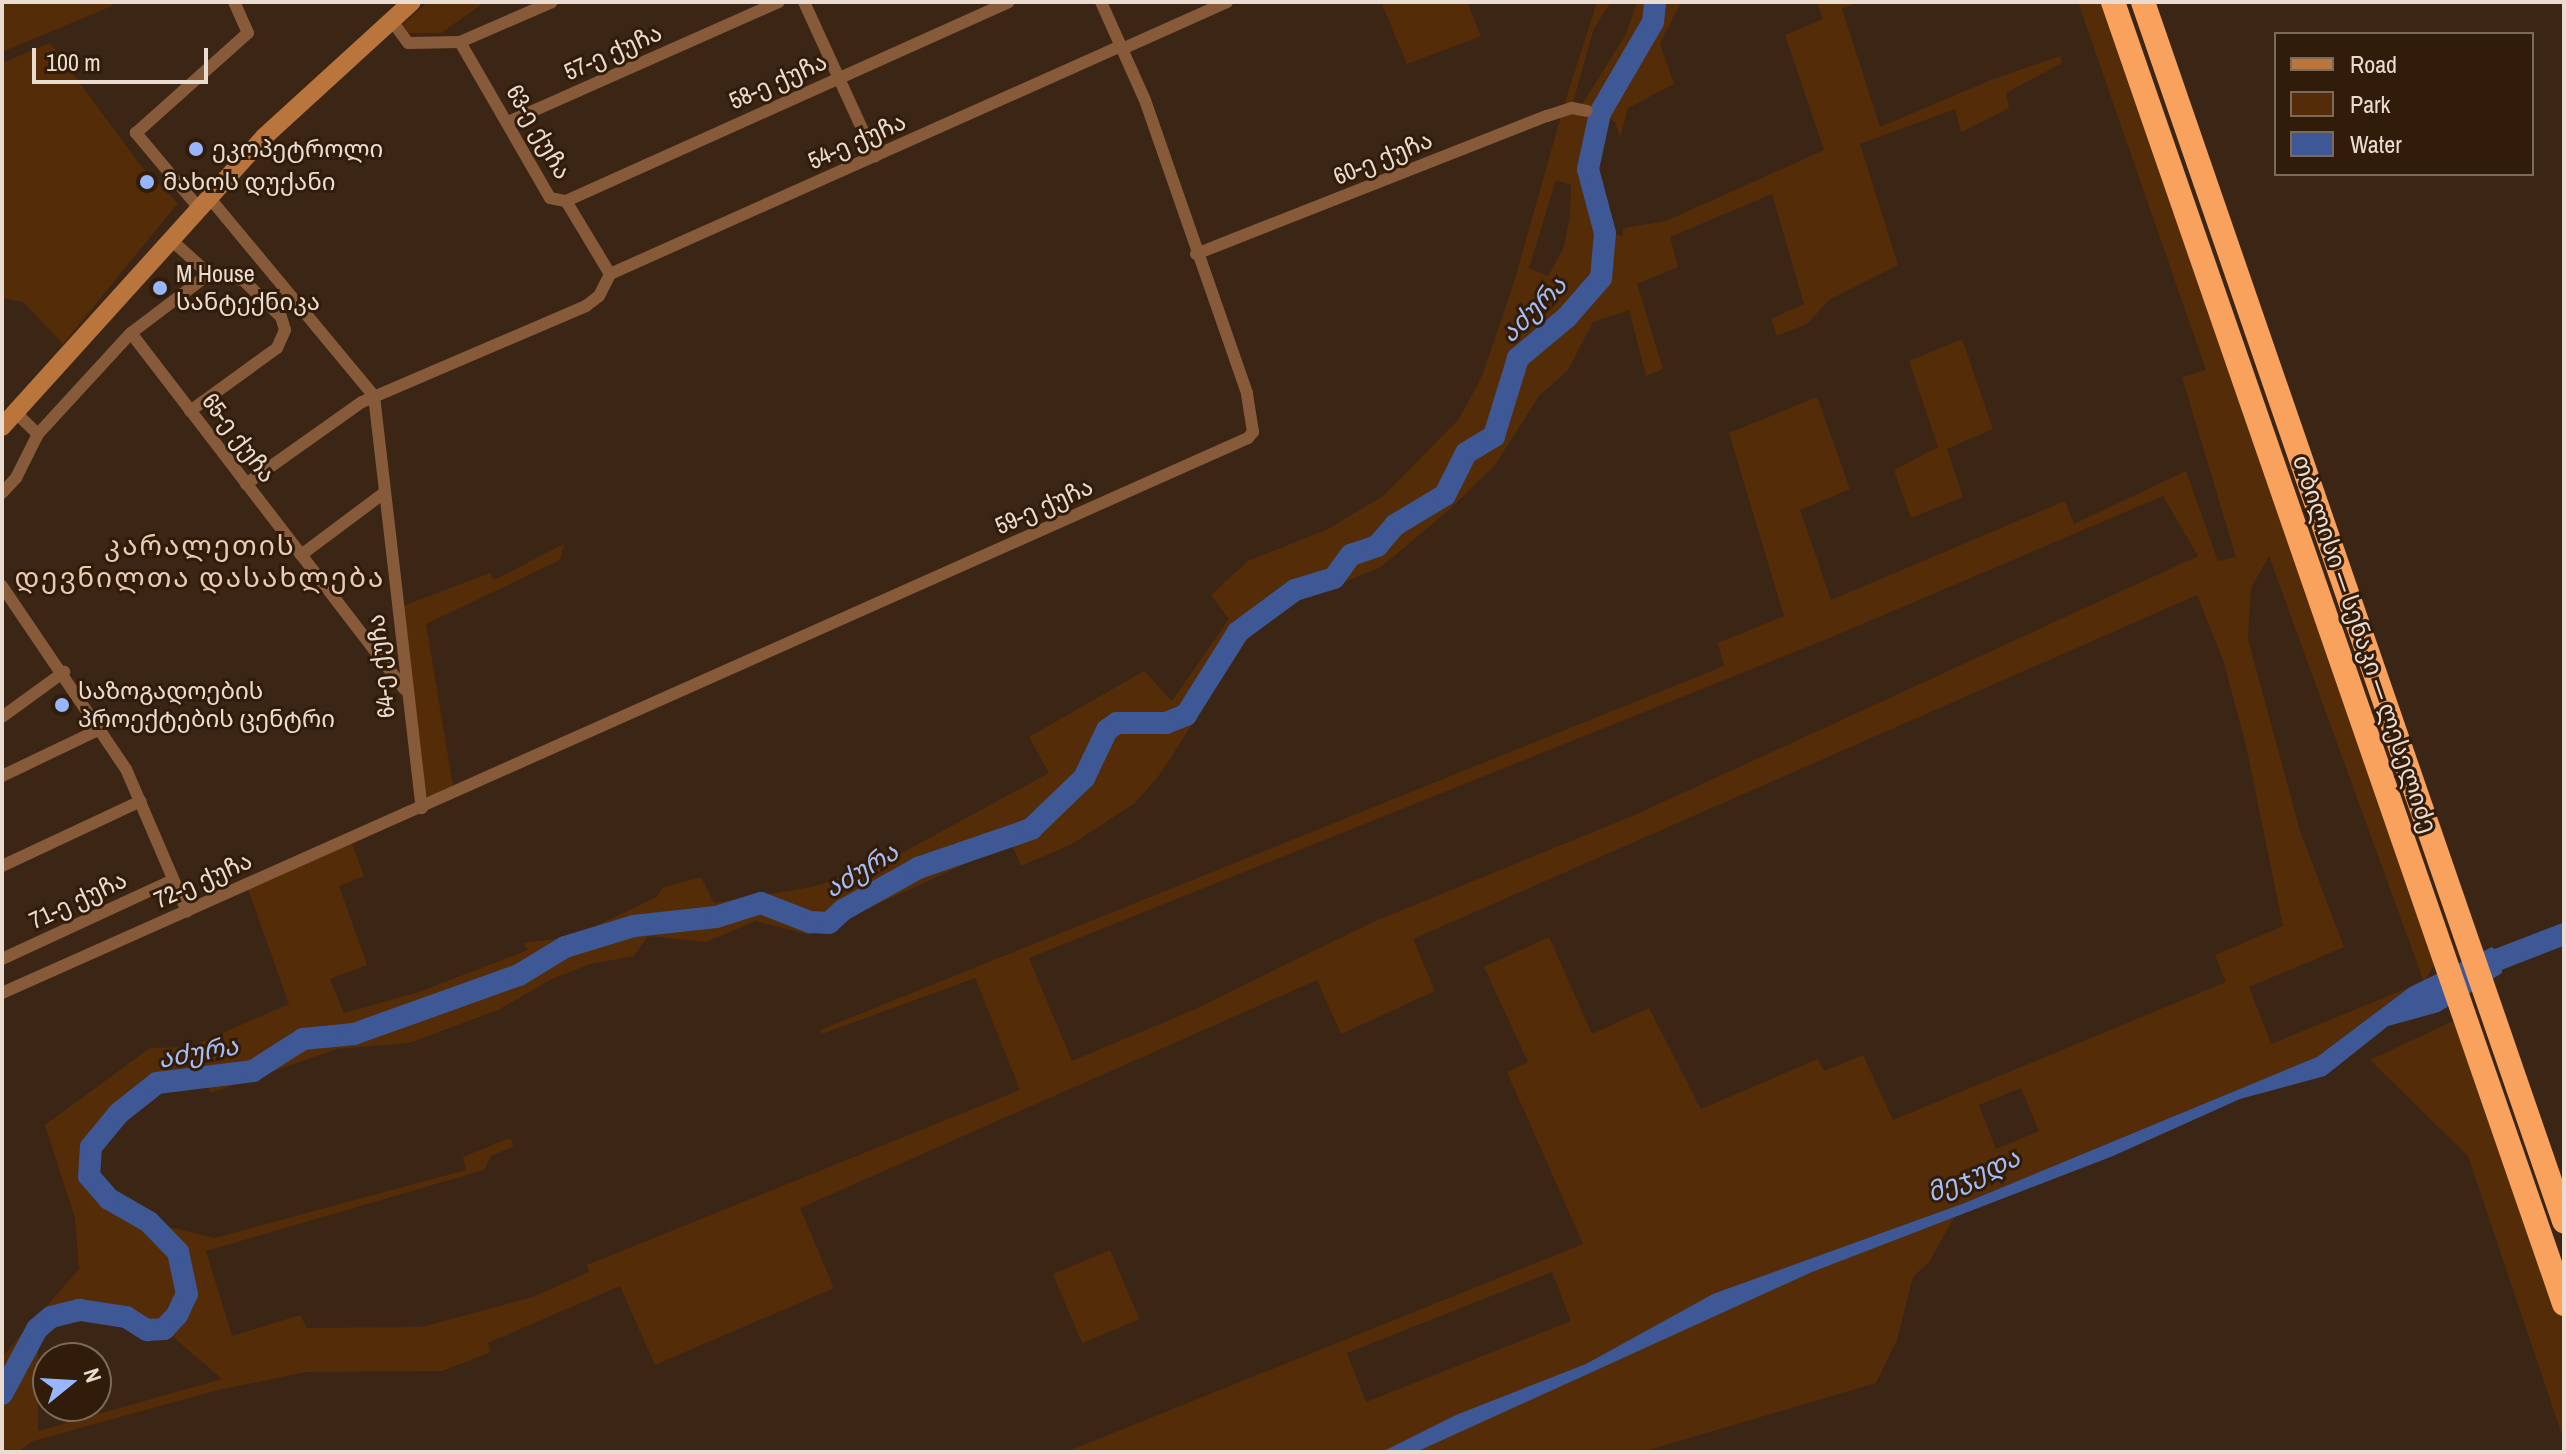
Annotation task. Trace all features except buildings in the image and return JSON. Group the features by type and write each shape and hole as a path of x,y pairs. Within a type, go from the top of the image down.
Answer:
{"highway":[{"name":"თბილისი — სენაკი — ლესელიძე","path":"2113,2 2564,1304"},
{"name":"თბილისი — სენაკი — ლესელიძე","path":"2143,2 2564,1221"}],"main road":[{"path":"2,427 264,137 412,2"}],"street":[{"path":"234,2 248,33 136,133 298,305 374,396"},
{"path":"392,21 408,43 460,42 552,2"},
{"name":"57-ე ქუჩა","path":"508,122 779,2"},
{"path":"804,2 875,157"},
{"name":"58-ე ქუჩა","path":"566,201 1008,2"},
{"name":"59-ე ქუჩა","path":"428,806 1248,438 1253,432 1247,393 1122,48 1101,2"},
{"name":"54-ე ქუჩა","path":"610,274 1227,2"},
{"name":"63-ე ქუჩა","path":"460,42 550,198 566,201 610,274"},
{"name":"60-ე ქუჩა","path":"1196,254 1547,116 1572,108 1587,111"},
{"path":"170,239 209,274 243,280 281,317 285,330 277,348 190,411"},
{"path":"2,493 16,478 38,434 131,333 209,274"},
{"path":"246,484 374,396 586,306 599,296 610,274"},
{"path":"281,317 298,305"},
{"name":"65-ე ქუჩა","path":"131,333 404,689"},
{"name":"64-ე ქუჩა","path":"374,396 404,689 428,806"},
{"path":"15,412 38,434"},
{"path":"301,555 384,493"},
{"path":"2,586 6,602 64,672 102,728 141,801 187,911"},
{"path":"2,717 64,672"},
{"path":"2,776 102,728"},
{"path":"2,866 141,801"},
{"name":"72-ე ქუჩა","path":"2,993 428,806"},
{"name":"71-ე ქუჩა","path":"2,959 173,880"}],"green space":[{"path":"2,2 110,2 112,6 2,52"},
{"path":"428,2 485,2 441,33 409,33 402,25"},
{"path":"1381,2 1467,2 1481,36 1407,64"},
{"path":"1597,2 1611,2 1594,28 1572,106 1563,108"},
{"path":"1637,2 1651,2 1649,22 1598,113 1581,106 1626,34"},
{"path":"1659,2 1681,2 1660,44 1674,84 1628,108 1620,137 1615,122 1602,114 1657,23"},
{"path":"1817,2 1856,2 1842,9 1880,127 1991,80 2060,56 2062,63 2006,93 2009,108 1961,132 1955,109 1860,144 1898,265 1829,300 1807,324 1777,336 1771,319 1804,304 1772,194 1670,237 1678,267 1637,284 1663,369 1646,376 1629,310 1593,322 1568,370 1539,396 1495,465 1450,509 1381,567 1279,609 1247,640 1160,774 1135,803 1072,844 1021,866 1011,843 810,935 756,921 706,942 648,936 634,956 590,964 552,979 498,1010 409,1043 337,1049 211,1093 203,1077 157,1083 119,1113 91,1147 89,1176 109,1199 149,1222 214,1238 466,1170 463,1157 510,1138 514,1146 491,1156 484,1170 206,1251 232,1336 300,1315 307,1328 422,1327 533,1297 589,1272 587,1265 1020,1090 975,978 822,1034 820,1030 1724,666 1718,643 1784,616 1729,433 1817,397 1850,489 1800,510 1831,600 2065,501 2074,524 2186,471 2218,561 2236,557 2182,377 2206,370 2078,2 2101,2 2116,34 2435,964 2424,982 2269,556 2251,588 2248,639 2300,831 2344,947 2249,987 2271,1044 2410,987 2317,1057 1962,1204 1929,1262 1913,1277 1897,1340 1876,1383 1642,1452 1066,1452 1583,1244 1507,1072 1528,1062 1484,967 1549,937 1592,1034 1649,1008 1701,1109 1818,1059 1824,1071 1863,1055 1893,1120 2226,982 2215,955 2283,926 2245,741 2224,663 2197,595 1413,939 1435,991 1341,1034 1317,980 800,1208 834,1288 655,1365 620,1286 488,1343 491,1352 442,1371 306,1372 218,1390 112,1419 112,1410 222,1379 164,1329 147,1330 126,1317 80,1310 51,1317 38,1329 38,1342 32,1342 32,1422 38,1422 38,1431 70,1422 102,1422 33,1441 18,1452 2,1452 2,1357 79,1269 75,1218 45,1125 150,1048 190,1047 289,1004 248,889 351,841 364,876 339,886 367,965 330,979 344,1013 419,992 528,950 523,943 572,937 657,897 662,888 701,877 714,903 812,887 878,866 1049,773 1029,737 1144,671 1172,701 1229,619 1211,595 1248,561 1328,529 1383,496 1459,419 1482,376 1514,282 1561,116 1572,112 1598,118 1588,169 1605,233 1623,236 1623,228 1666,221 1824,150 1785,35 1823,19","holes":["1556,180 1571,185 1570,215 1564,247 1548,276 1529,268","2163,496 2198,556 1637,814 1373,922 1191,1011 1072,1061 1029,958 1827,639","2021,1088 2039,1131 1996,1149 1979,1105","1552,1272 1571,1321 1366,1402 1347,1353"]},
{"path":"50,43 141,166 178,203 63,344 23,302 2,298 2,63"},
{"path":"1962,339 1993,429 1947,449 1963,497 1911,518 1894,470 1938,447 1909,361"},
{"path":"564,544 560,560 426,624 454,792 423,797 400,607 490,573 494,580"},
{"path":"2464,1016 2564,1304 2564,1441 2468,1156 2370,1060"},
{"path":"1110,1250 1139,1319 1082,1343 1053,1274"}],"water":[{"path":"2492,947 2501,955 2502,973 2439,1012 2388,1026 2325,1076 2240,1099 2113,1156 1812,1272 1416,1452 1382,1452 1456,1415 1586,1364 1713,1294 1962,1204 2317,1057 2410,987"}],"waterway":[{"name":"აძურა","path":"2,1394 37,1329 51,1317 80,1310 126,1317 147,1330 164,1329 177,1315 187,1294 178,1252 149,1222 109,1199 89,1176 91,1147 119,1113 157,1083 253,1071 303,1039 354,1034 519,975 565,947 634,926 716,917 761,903 810,922 829,923 843,910 918,868 1031,829 1084,778 1107,730 1117,723 1166,723 1186,715 1238,632 1295,590 1334,578 1351,555 1377,546 1395,525 1445,495 1466,453 1494,436 1518,358 1567,317 1601,278 1605,233 1588,169 1600,113 1653,22 1655,2"},
{"name":"მეჯუდა","path":"2476,968 2564,934"}],"place":[{"name":"ეკოპეტროლი","path":"196,149"},
{"name":"მახოს დუქანი","path":"147,182"},
{"name":"M House სანტექნიკა","path":"160,288"},
{"name":"საზოგადოების პროექტების ცენტრი","path":"62,705"}],"district":[{"name":"კარალეთის დევნილთა დასახლება","path":"200,561"}]}
